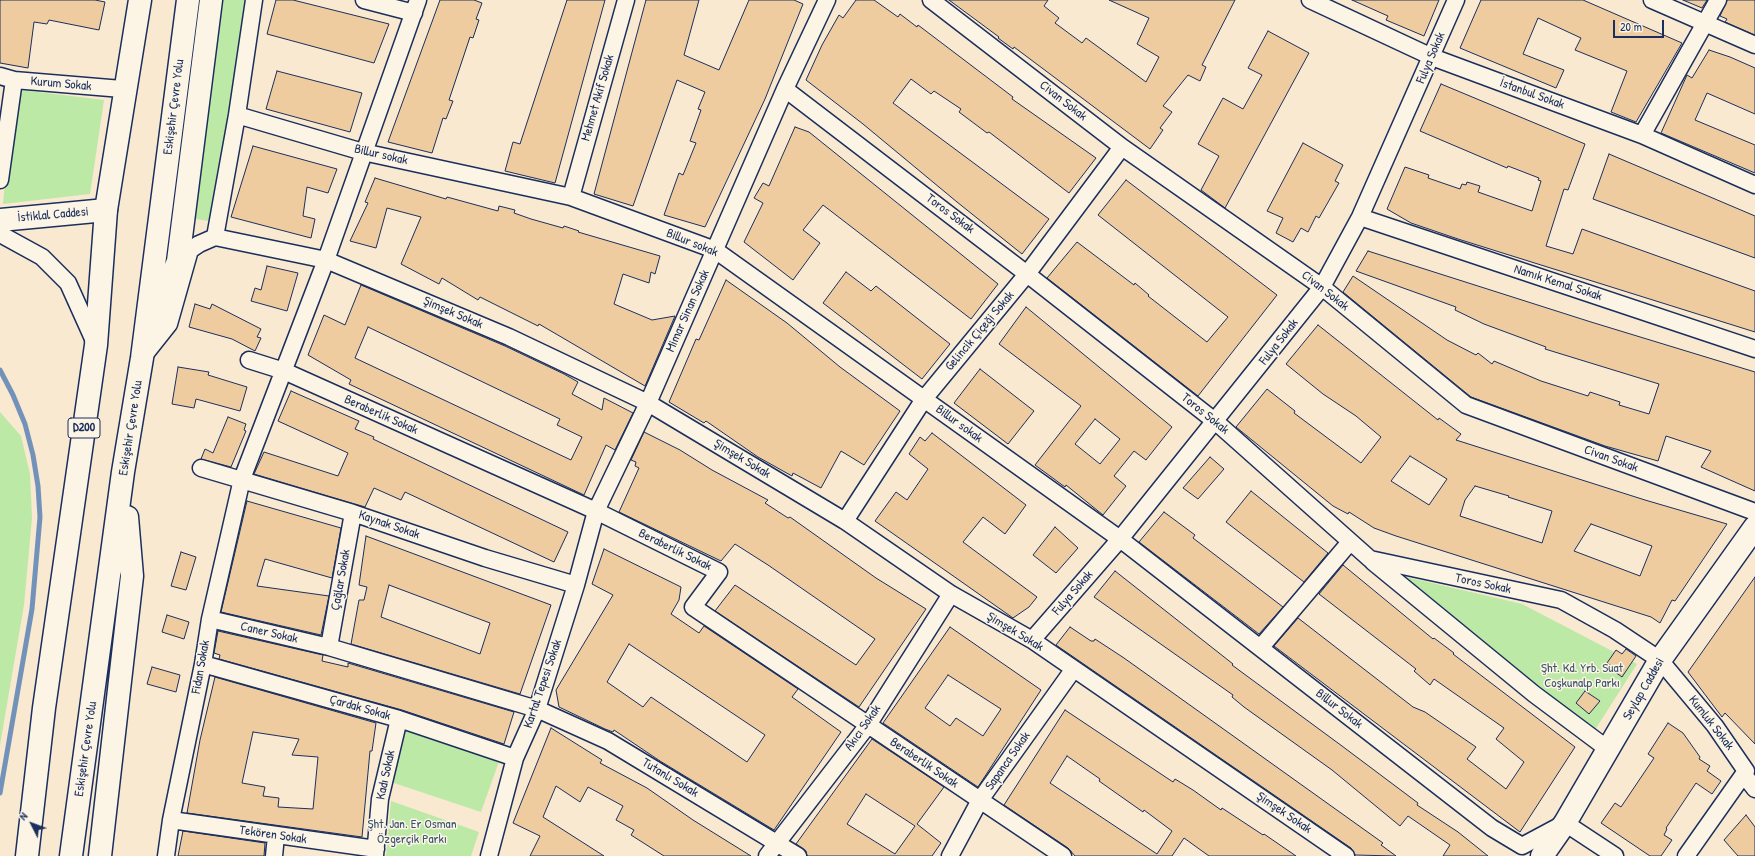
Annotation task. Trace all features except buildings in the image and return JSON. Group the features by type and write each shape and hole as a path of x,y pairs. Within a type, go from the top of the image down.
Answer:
{"main road":[{"path":"106,210 122,89 120,70 129,0"},
{"name":"D200","path":"27,856 44,708 96,345 106,210 140,0"},
{"name":"Eskişehir Çevre Yolu","path":"71,856 124,472 142,358 188,0"},
{"path":"142,358 178,261 211,0"},
{"name":"İstiklal Caddesi","path":"0,220 106,210"},
{"path":"100,856 132,576 124,472"},
{"name":"Seylap Caddesi","path":"1542,856 1566,823 1660,660 1755,527"},
{"path":"22,856 44,708"}],"street":[{"path":"142,358 169,324 190,250 215,237 237,114 254,0"},
{"path":"364,0 416,7"},
{"name":"Mehmet Akif Sokak","path":"571,197 626,0"},
{"name":"Mimar Sinan Sokak","path":"596,511 648,403 785,89 827,0"},
{"name":"Civan Sokak","path":"932,0 1122,147 1322,287 1466,405 1755,512"},
{"name":"İstanbul Sokak","path":"1310,0 1432,57 1642,135 1755,185"},
{"name":"Fulya Sokak","path":"1032,640 1120,539 1216,422 1322,287 1360,217 1456,0"},
{"path":"1652,0 1755,45"},
{"path":"1642,135 1718,0"},
{"name":"Fidan Sokak","path":"166,856 171,820 203,664 210,619 242,479 326,260 363,152 416,7"},
{"name":"Kurum Sokak","path":"7,78 122,89"},
{"path":"0,180 7,78"},
{"name":"Toros Sokak","path":"785,89 1027,274 1216,422 1370,559 1561,600 1615,630 1660,660"},
{"name":"Billur sokak","path":"237,114 363,152 571,197 716,250 1120,539"},
{"name":"Gelincik Çiçeği Sokak","path":"845,521 924,399 1027,274 1122,147"},
{"name":"Namık Kemal Sokak","path":"1360,217 1755,349"},
{"path":"0,234 42,257 68,283 96,345"},
{"name":"Şimşek Sokak","path":"215,237 326,260 510,337 648,403 845,521 951,594 1032,640 1073,670 1346,856"},
{"name":"Beraberlik Sokak","path":"249,360 284,371 596,511 719,572 692,606 1063,856"},
{"name":"Kaynak Sokak","path":"201,468 354,513 478,555 576,585"},
{"name":"Kartal Tepesi Sokak","path":"495,853 515,758 537,709 576,585 596,511"},
{"name":"Çağlar Sokak","path":"329,647 354,513"},
{"name":"Billur Sokak","path":"1120,539 1261,647 1492,828 1522,846 1566,823"},
{"path":"1261,647 1350,542"},
{"path":"1370,559 1534,694 1609,750"},
{"name":"Akıcı Sokak","path":"768,856 868,724 951,594"},
{"name":"Caner Sokak","path":"210,619 329,647 537,709"},
{"name":"Kumluk Sokak","path":"1660,660 1715,726 1746,771 1745,776 1755,789"},
{"name":"Çardak Sokak","path":"203,664 398,719 515,758"},
{"name":"Sapanca Sokak","path":"950,856 980,800 1073,670"},
{"name":"Tutanlı Sokak","path":"537,709 608,741 798,856"},
{"name":"Kadı Sokak","path":"375,853 380,799 398,719"},
{"path":"1686,856 1746,771"},
{"name":"Tekören Sokak","path":"171,820 375,853"},
{"path":"1566,823 1614,856"},
{"path":"274,856 276,836"}],"green space":[{"path":"219,0 251,0 216,222 189,218"},
{"path":"13,89 104,100 90,194 3,204"},
{"path":"0,412 21,436 30,474 32,518 24,605 0,745"},
{"name":"Şht. Kd. Yrb. Suat Coşkunalp Parkı","path":"1402,576 1522,604 1637,664 1593,733"},
{"path":"402,723 502,753 481,812 385,780"},
{"name":"Şht. Jan. Er Osman Özgerçik Parkı","path":"391,801 479,832 471,856 386,856"}],"waterway":[{"path":"0,370 13,395 25,424 33,455 38,486 40,517 32,609 0,793"}]}
